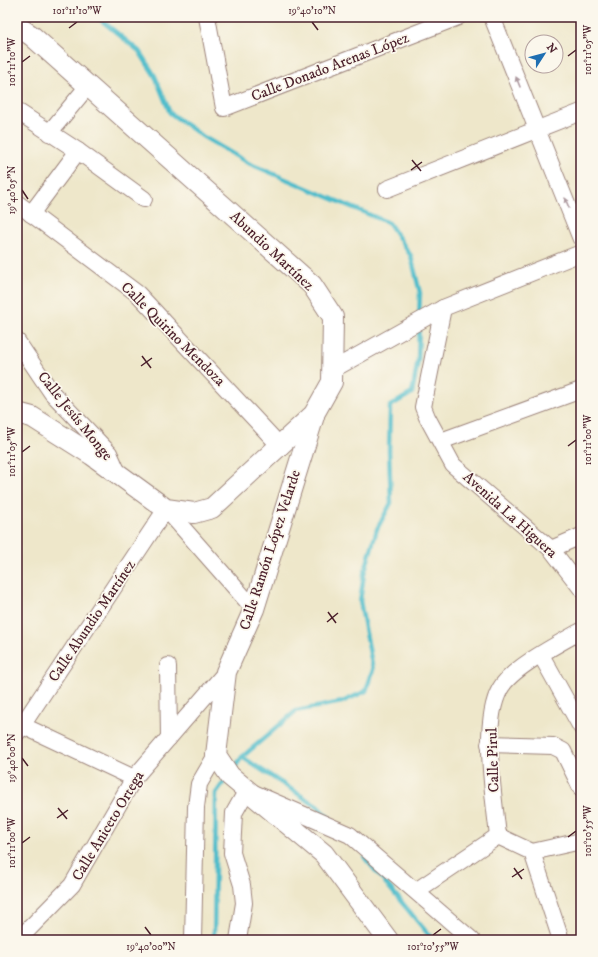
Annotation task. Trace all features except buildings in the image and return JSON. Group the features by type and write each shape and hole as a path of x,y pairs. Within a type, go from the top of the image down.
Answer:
{"street":[{"name":"Calle Donado Arenas López","path":"207,17 224,108 458,17"},
{"path":"492,17 581,239"},
{"name":"Abundio Martínez","path":"17,26 32,36 87,87 210,193 312,285 333,317 332,382 314,414 212,508 194,513 166,509 118,472 32,417 17,413"},
{"path":"49,133 87,87"},
{"path":"17,111 78,151 144,199"},
{"path":"387,189 581,112"},
{"path":"31,214 78,151"},
{"name":"Calle Quirino Mendoza","path":"17,203 138,294 281,446"},
{"path":"332,370 440,310 581,253"},
{"name":"Avenida La Higuera","path":"440,310 424,406 426,417 441,441 453,465 551,549 581,588"},
{"name":"Calle Jesús Monge","path":"17,341 52,393 109,453 118,472"},
{"path":"441,441 581,390"},
{"name":"Calle Ramón López Velarde","path":"222,765 226,672 254,609 314,414"},
{"path":"166,509 254,609"},
{"name":"Calle Abundio Martínez","path":"19,727 166,509"},
{"path":"551,549 581,536"},
{"name":"Calle Pirul","path":"498,836 489,744 492,713 500,688 521,667 581,631"},
{"path":"538,656 581,727"},
{"path":"168,666 169,738"},
{"name":"Calle Aniceto Ortega","path":"18,940 72,886 134,778 226,672"},
{"path":"19,727 134,778"},
{"path":"489,744 553,746 563,751 581,788"},
{"path":"193,940 196,807 199,784 222,765 247,790 324,854 388,940"},
{"path":"247,790 350,835 472,940"},
{"path":"238,940 244,903 242,885 232,853 234,812 247,790"},
{"path":"416,891 498,836 532,852 581,841"},
{"path":"532,852 561,940"}],"waterway":[{"path":"95,17 101,20 139,51 155,76 170,113 202,136 248,163 389,223 411,256 420,293 419,318"},
{"path":"233,770 242,757 296,711 342,702 366,691 373,670 360,601 364,574 377,529 391,503 389,451 390,406 412,393 418,360 419,325"},
{"path":"242,757 318,807 331,820"},
{"path":"214,940 216,793 226,779"},
{"path":"365,858 433,940"}]}
